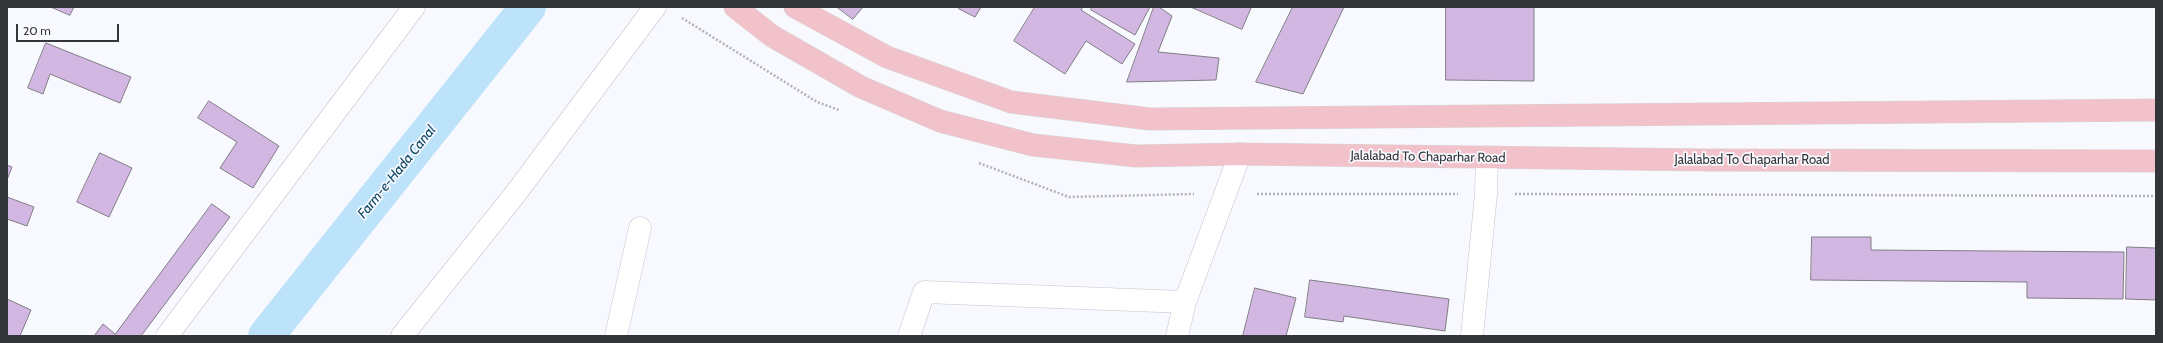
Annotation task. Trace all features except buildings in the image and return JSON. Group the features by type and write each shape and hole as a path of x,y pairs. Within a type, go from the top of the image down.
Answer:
{"main road":[{"name":"Jalalabad To Chaparhar Road","path":"735,7 772,36 861,87 940,121 1033,145 1136,156 1240,154 1707,160 2156,161"},
{"path":"795,7 887,57 1011,102 1150,119 2156,110"}],"street":[{"path":"167,336 414,7"},
{"path":"402,336 516,193 654,7"},
{"path":"1177,336 1185,302 1240,154"},
{"path":"1472,336 1486,194 1487,157"},
{"path":"616,336 640,228"},
{"path":"909,336 924,292 1185,302"}],"waterway":[{"name":"Farm-e-Hada Canal","path":"266,336 528,7"}]}
